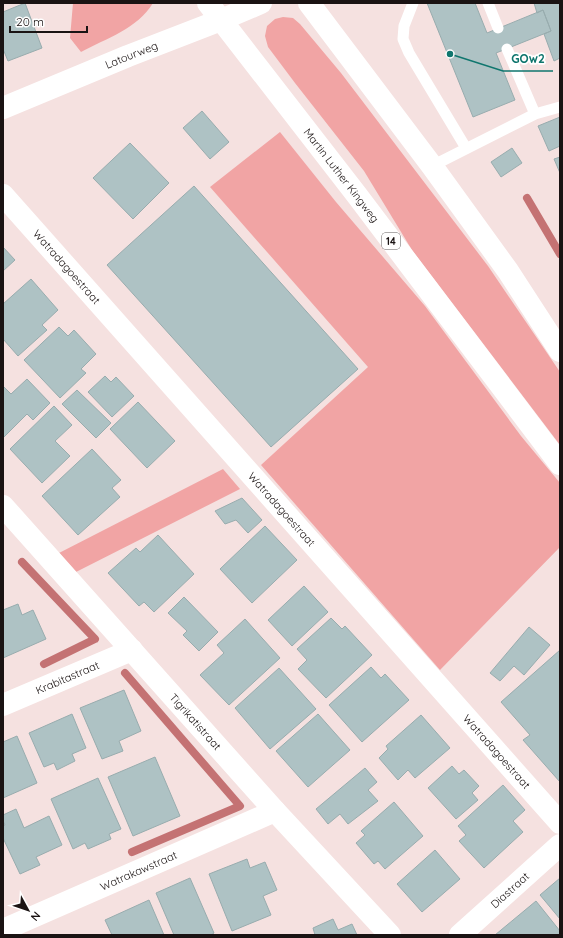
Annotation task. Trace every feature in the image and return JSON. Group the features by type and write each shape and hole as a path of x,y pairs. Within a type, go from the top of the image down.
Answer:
{"street":[{"name":"Martin Luther Kingweg","path":"208,3 351,188 560,464"},
{"name":"Latourweg","path":"3,108 261,3"},
{"path":"309,3 432,166 508,271 560,350"},
{"name":"Watradagoestraat","path":"3,195 560,823"},
{"name":"Tigrikatistraat","path":"3,506 275,811 390,935"},
{"name":"Krabitastraat","path":"3,705 132,650"},
{"name":"Watrakawstraat","path":"3,930 275,811"},
{"name":"Diastraat","path":"460,935 560,845"}],"lane":[{"path":"413,3 404,26 402,39 466,148"},
{"path":"488,3 498,28"},
{"path":"506,49 535,114"},
{"path":"432,166 535,114 560,107"}],"shaded area":[{"path":"73,3 153,3 139,20 121,32 81,52 70,38"},
{"path":"283,17 293,18 300,24 341,73 488,266 560,372 560,445 412,250 364,171 268,47 265,36 267,26 275,19"},
{"path":"280,132 336,202 425,306 521,436 560,483 560,547 440,670 261,465 368,367 210,187"},
{"path":"223,469 240,489 76,572 59,553"}],"building":[{"path":"25,3 42,48 8,61 3,49 3,12"},
{"path":"427,3 475,3 487,33 543,10 551,31 496,53 515,100 473,117"},
{"path":"534,3 560,3 560,58 554,61 544,34 551,31 543,10 537,13"},
{"path":"202,111 229,142 210,159 183,128"},
{"path":"560,117 560,146 549,151 538,126"},
{"path":"130,143 169,183 133,219 93,178"},
{"path":"512,148 522,163 501,177 491,162"},
{"path":"560,157 560,173 554,159"},
{"path":"194,186 358,369 271,447 107,265"},
{"path":"3,247 15,260 3,271"},
{"path":"31,279 58,310 42,325 47,330 18,356 3,339 3,304"},
{"path":"59,327 68,336 74,330 96,354 81,369 86,373 60,398 24,360"},
{"path":"105,376 111,382 116,377 134,396 112,417 88,392"},
{"path":"27,379 50,403 33,420 27,414 3,438 3,386 11,394"},
{"path":"77,390 111,423 96,438 62,404"},
{"path":"138,402 175,441 147,468 110,429"},
{"path":"54,406 72,425 55,441 70,456 42,483 10,449"},
{"path":"92,449 121,480 112,488 120,497 78,535 42,496"},
{"path":"242,498 262,520 248,533 236,520 225,524 215,511"},
{"path":"265,526 297,560 252,603 220,569"},
{"path":"158,535 194,574 154,612 144,602 139,606 108,573 136,548 140,552"},
{"path":"304,586 328,612 292,646 268,620"},
{"path":"184,597 218,632 199,651 183,635 187,631 168,613"},
{"path":"18,604 22,615 33,610 46,639 3,658 3,610"},
{"path":"331,618 342,629 345,626 372,655 326,698 298,669 307,660 297,649"},
{"path":"245,619 280,658 229,705 200,675 224,653 217,645"},
{"path":"529,627 550,645 524,675 514,666 500,681 490,673"},
{"path":"560,650 560,782 523,740 530,735 501,702"},
{"path":"371,667 381,678 385,674 409,700 362,742 329,705"},
{"path":"279,668 316,709 270,749 235,708"},
{"path":"124,690 141,731 119,741 123,751 102,759 80,708"},
{"path":"72,714 86,748 72,754 75,761 57,770 54,763 44,767 29,733"},
{"path":"318,714 350,750 308,787 276,751"},
{"path":"421,715 450,748 415,778 408,770 398,780 379,758 388,749 386,746"},
{"path":"17,736 37,783 3,798 3,742"},
{"path":"155,757 180,816 133,836 108,777"},
{"path":"452,766 459,774 464,770 479,786 472,793 478,800 456,819 428,788"},
{"path":"365,768 377,782 368,790 378,801 348,824 340,814 328,824 316,809"},
{"path":"98,778 121,829 109,834 111,839 88,849 85,843 73,849 51,799"},
{"path":"503,785 525,810 513,821 523,832 484,868 459,841 466,835 458,826"},
{"path":"394,802 423,836 385,869 378,861 374,864 356,843 365,835 361,831"},
{"path":"16,809 24,828 49,816 62,845 36,857 40,865 20,874 3,838 3,826 5,825 3,815"},
{"path":"435,850 460,879 422,912 397,884"},
{"path":"247,859 250,868 265,862 277,890 263,896 271,915 232,931 209,874"},
{"path":"190,878 214,933 211,935 174,935 156,893"},
{"path":"560,878 560,919 540,895"},
{"path":"149,900 164,935 112,935 105,920"},
{"path":"536,901 560,931 560,935 495,935"},
{"path":"333,919 338,930 352,924 357,935 315,935 313,928"}],"waterway":[{"path":"527,198 560,254"},
{"path":"22,562 95,639 44,664"},
{"path":"125,673 240,806 132,852"}],"place":[{"name":"GOw2","path":"450,54"}]}
